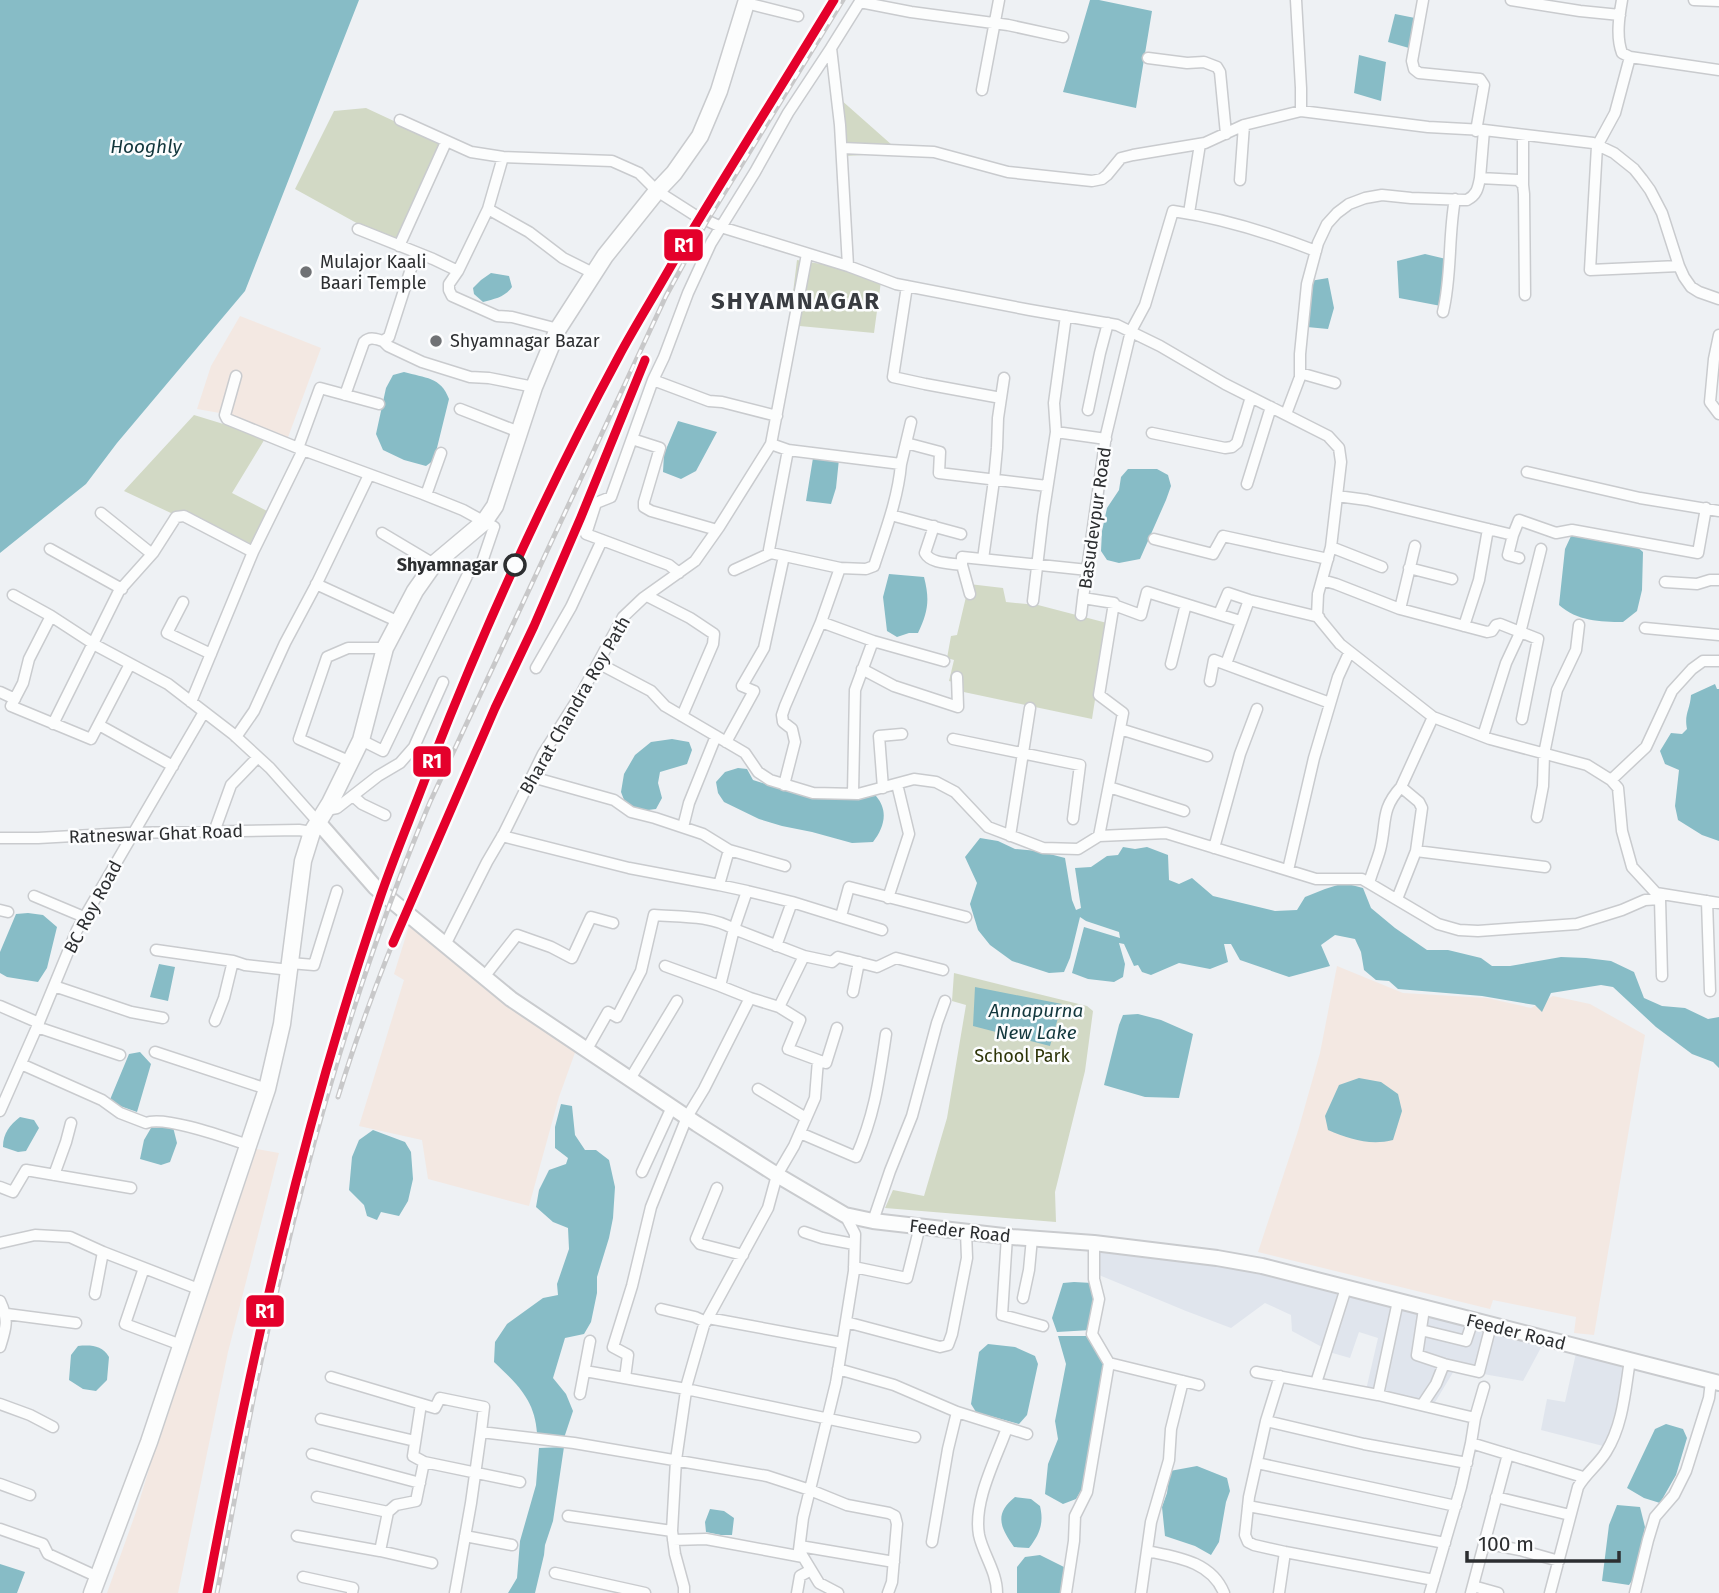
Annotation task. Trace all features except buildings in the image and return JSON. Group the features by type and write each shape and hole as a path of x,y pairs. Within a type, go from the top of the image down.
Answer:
{"main road":[{"path":"92,1593 149,1442 267,1089 282,1024 303,861 318,821 361,740 385,648 415,591 434,564 484,522 495,506 534,387 558,329 593,273 674,173 700,136 719,92 747,2"}],"street":[{"path":"982,90 999,0"},
{"path":"1296,0 1301,111"},
{"path":"1286,414 1300,377 1307,284 1318,243 1336,213 1349,204 1382,195 1467,200 1477,191 1480,178 1484,85 1480,79 1419,73 1414,69 1412,61 1423,0"},
{"path":"1511,0 1619,15"},
{"path":"1622,0 1619,15 1619,46 1622,53 1630,57 1719,70"},
{"path":"1694,0 1719,1"},
{"path":"678,573 669,565 586,534 596,503 611,497 653,380 711,243 788,113 861,1 1063,37"},
{"path":"747,2 798,16"},
{"path":"831,48 841,125 848,266"},
{"path":"1630,57 1615,113 1597,146 1590,270 1679,266"},
{"path":"1148,58 1214,64 1220,72 1226,134"},
{"path":"842,148 934,152 1008,172 1092,181 1102,179 1121,159 1200,144 1244,125 1301,111 1592,143 1614,153 1634,169 1650,190 1662,213 1679,266 1691,287 1719,299"},
{"path":"400,120 471,152 503,157 612,161 639,173 657,191 693,214 721,227 848,266 895,284 1117,325 1328,436 1339,449 1341,462 1331,547 1318,594 1317,616 1349,653 1433,718 1483,736 1587,765 1611,780 1618,788 1622,831 1632,867 1658,896 1662,976"},
{"path":"1240,180 1244,125"},
{"path":"1523,135 1525,295"},
{"path":"398,246 446,142"},
{"path":"1200,144 1189,213 1316,251"},
{"path":"503,157 488,209 449,284 449,290 452,296 497,316 512,317 558,329"},
{"path":"1480,178 1518,180 1523,185"},
{"path":"1443,312 1455,200"},
{"path":"488,209 528,232 563,258 593,273"},
{"name":"Basudevpur Road","path":"1120,729 1123,713 1100,695 1114,603 1083,598 1106,439 1131,331 1145,305 1173,211 1189,213"},
{"path":"358,229 458,271"},
{"path":"383,341 389,337 415,253"},
{"name":"Bharat Chandra Roy Path","path":"445,945 543,754 581,694 623,617 695,561 771,444 807,254"},
{"path":"907,286 893,377 1001,398"},
{"path":"1033,601 1056,432 1054,403 1066,316"},
{"path":"1088,410 1108,323"},
{"path":"1719,335 1710,402 1719,414"},
{"path":"345,395 364,342 372,338 422,362 470,377 534,387"},
{"path":"1300,373 1335,383"},
{"path":"236,376 225,418 300,449 426,495 463,510 494,527 481,565 468,574 383,751 361,740"},
{"path":"983,559 998,448 998,418 1004,378"},
{"path":"653,380 709,401 777,416"},
{"path":"191,702 253,552 300,449 320,388 379,404"},
{"path":"1152,433 1225,448 1232,447 1237,443 1251,397"},
{"path":"1247,484 1271,407"},
{"path":"460,409 519,432"},
{"path":"734,570 771,553 840,568 866,569 874,566 899,484 911,422"},
{"path":"1056,432 1106,439"},
{"path":"632,439 660,448 644,502 645,507 650,511 717,530"},
{"path":"906,443 940,452 939,474 1048,486"},
{"path":"771,444 788,450 901,464"},
{"path":"771,553 769,548 788,450"},
{"path":"426,495 441,453"},
{"path":"1527,472 1640,498 1719,510"},
{"path":"236,737 254,711 369,475"},
{"path":"1337,496 1367,500 1513,535"},
{"path":"1519,558 1508,555 1519,520 1556,533 1573,530 1698,553 1706,508"},
{"path":"101,513 152,554"},
{"path":"891,515 961,534"},
{"path":"53,724 122,589 152,554 176,517 184,516 253,552"},
{"path":"934,526 925,553 927,557 932,561 962,565"},
{"path":"1464,626 1479,580 1488,529"},
{"path":"382,533 434,564"},
{"path":"1154,539 1213,554 1223,536 1328,559"},
{"path":"536,668 571,607 601,540"},
{"path":"1399,609 1415,546"},
{"path":"1331,547 1382,567"},
{"path":"50,549 122,589"},
{"path":"1483,736 1506,663 1520,633 1541,549"},
{"path":"726,742 754,691 742,686 764,648 784,556"},
{"path":"970,594 962,557 1088,570"},
{"path":"784,785 794,743 792,729 783,722 782,715 821,622 840,568"},
{"path":"1409,568 1452,579"},
{"path":"1322,580 1399,609 1487,632 1500,624 1538,639 1522,719"},
{"path":"1665,582 1697,584 1719,580"},
{"path":"316,584 399,622"},
{"path":"1114,605 1142,615 1147,592 1240,621"},
{"path":"1219,614 1228,593 1319,617"},
{"path":"13,595 167,684 236,737 318,821 400,763 414,747 443,682"},
{"path":"648,596 714,634 713,644 682,716"},
{"path":"1081,615 1083,598"},
{"path":"1226,664 1249,600"},
{"path":"183,603 167,633 211,654"},
{"path":"1171,664 1186,604"},
{"path":"51,616 29,659 23,683 11,706 91,739 130,664"},
{"path":"821,622 873,641 944,661"},
{"path":"1536,817 1557,690 1576,650 1579,625"},
{"path":"1645,628 1719,635"},
{"path":"853,794 855,690 873,641"},
{"path":"351,762 299,739 327,657 348,648 385,648"},
{"path":"1288,870 1314,758 1341,669 1349,653"},
{"path":"1209,681 1214,660 1330,703"},
{"path":"1611,780 1646,747 1672,691 1703,661 1719,661"},
{"path":"598,663 651,691 666,706 745,753 758,772 770,780 813,793 853,794 914,779 936,782 955,792 988,827 1043,848 1078,849 1099,836 1166,833 1315,879 1362,879 1438,924 1459,930 1577,924 1658,896 1719,903"},
{"path":"862,669 894,686 958,707 957,677"},
{"path":"0,692 15,699"},
{"path":"1010,836 1030,708"},
{"path":"1214,848 1240,754 1257,709"},
{"name":"BC Roy Road","path":"1,1105 77,930 204,712"},
{"path":"1369,883 1380,849 1385,813 1390,799 1401,787 1433,718"},
{"path":"99,725 173,765"},
{"path":"1099,836 1120,729 1207,756"},
{"path":"883,788 879,736 902,734"},
{"path":"683,827 689,803 716,736"},
{"path":"953,739 1080,765 1073,819"},
{"path":"214,832 231,785 258,757"},
{"path":"532,777 614,800 631,812 703,834 729,850 785,866"},
{"path":"888,898 909,834 897,784"},
{"path":"1109,787 1184,811"},
{"path":"1397,899 1416,852 1422,808 1419,802 1401,787"},
{"path":"353,796 362,804 384,815"},
{"name":"Ratneswar Ghat Road","path":"0,838 134,832 299,830 318,821"},
{"name":"Feeder Road","path":"318,821 375,887 511,999 687,1117 845,1215 966,1232 1094,1242 1262,1266 1715,1382"},
{"path":"502,835 629,868 792,902 881,930"},
{"path":"719,885 729,850"},
{"path":"1416,852 1545,867"},
{"path":"841,916 849,887 966,917"},
{"path":"156,950 245,965 314,965 337,891"},
{"path":"720,986 734,929 747,891"},
{"path":"34,896 84,918"},
{"path":"1707,901 1710,991"},
{"path":"776,946 792,902"},
{"path":"587,1049 608,1012 617,1017 635,982 654,915 706,918 804,956 832,962 838,957 877,967 896,958 943,970"},
{"path":"484,976 517,935 572,958 591,918 612,922"},
{"path":"779,1007 804,956"},
{"path":"215,1021 233,961"},
{"path":"853,992 859,962"},
{"path":"665,966 779,1007 800,1020 788,1049 826,1063 838,1028"},
{"path":"54,986 131,1012 163,1018"},
{"path":"625,1378 628,1355 612,1347 632,1286 651,1207 687,1117 721,1059 750,998"},
{"path":"630,1079 677,1001"},
{"path":"873,1221 912,1116 945,1001"},
{"path":"0,1006 38,1025 120,1055"},
{"path":"800,1133 856,1157 868,1130 877,1095 886,1034"},
{"path":"155,1052 267,1089"},
{"path":"684,1593 673,1536 676,1460 686,1389 707,1320 768,1208 777,1175 815,1098 818,1060"},
{"path":"21,1064 146,1123 153,1120 248,1144"},
{"path":"758,1089 806,1118"},
{"path":"642,1171 672,1107"},
{"path":"54,1175 71,1123"},
{"path":"0,1187 13,1192 26,1170 131,1188"},
{"path":"717,1188 696,1239 700,1244 743,1255"},
{"path":"838,1593 819,1583 799,1550 803,1518 836,1383 854,1267 855,1234 845,1215"},
{"path":"854,1267 907,1278 920,1226"},
{"path":"804,1232 855,1244"},
{"path":"846,1322 940,1346 948,1345 967,1258 966,1232"},
{"path":"0,1242 35,1235 70,1237 201,1290"},
{"path":"1007,1236 1002,1315 1043,1326"},
{"path":"1023,1298 1032,1238"},
{"path":"1066,1593 1076,1516 1087,1492 1109,1363 1092,1334 1099,1300 1094,1279 1094,1242"},
{"path":"95,1294 103,1252"},
{"path":"144,1268 125,1324 181,1345"},
{"path":"1317,1383 1346,1288"},
{"path":"0,1301 7,1314 6,1329 0,1347"},
{"path":"1378,1395 1398,1301"},
{"path":"661,1309 707,1320 842,1343"},
{"path":"1424,1309 1416,1355 1444,1364 1479,1372 1491,1325"},
{"path":"7,1314 76,1323"},
{"path":"1421,1330 1466,1341 1473,1321"},
{"path":"580,1394 590,1341"},
{"path":"1550,1593 1578,1487 1583,1477 1605,1453 1618,1427 1630,1360"},
{"path":"1109,1363 1199,1385"},
{"path":"1422,1405 1436,1384 1444,1364"},
{"path":"838,1369 894,1385 957,1412 1027,1434"},
{"path":"584,1371 686,1389 915,1437"},
{"path":"1256,1372 1378,1395 1475,1418"},
{"path":"1280,1376 1266,1421 1248,1506 1245,1535 1248,1542 1285,1552 1434,1580"},
{"path":"331,1377 435,1408 440,1398 484,1407 476,1472 454,1593"},
{"path":"1141,1593 1151,1522 1169,1460 1171,1429 1183,1381"},
{"path":"1635,1593 1656,1517 1674,1495 1686,1471 1715,1382"},
{"path":"1430,1593 1456,1506 1484,1387"},
{"path":"0,1404 53,1427"},
{"path":"421,1404 412,1456 424,1462 520,1482"},
{"path":"932,1542 957,1412"},
{"path":"321,1419 415,1441"},
{"path":"1266,1421 1364,1444 1467,1463"},
{"path":"997,1593 990,1562 979,1534 980,1503 1007,1428"},
{"path":"481,1432 574,1443 767,1476 847,1505 889,1513 895,1516 897,1524 892,1582 888,1593"},
{"path":"1471,1443 1583,1477"},
{"path":"312,1454 419,1483"},
{"path":"1498,1593 1472,1590 1508,1454"},
{"path":"380,1551 388,1512 396,1504 416,1501 424,1462"},
{"path":"1257,1463 1456,1506"},
{"path":"0,1484 30,1495"},
{"path":"317,1497 388,1512"},
{"path":"1496,1497 1570,1515"},
{"path":"1248,1506 1445,1543"},
{"path":"568,1516 803,1557"},
{"path":"0,1529 43,1544 48,1554 98,1577"},
{"path":"297,1536 432,1563"},
{"path":"465,1536 512,1545"},
{"path":"1484,1543 1559,1561"},
{"path":"800,1546 894,1562"},
{"path":"1147,1551 1190,1560 1216,1580 1224,1593"},
{"path":"1279,1593 1285,1552"},
{"path":"797,1593 800,1576 811,1570"},
{"path":"555,1573 645,1593"},
{"path":"303,1577 353,1588 352,1593"}],"shaded area":[{"path":"240,316 321,348 287,440 231,415 197,409 211,366"},
{"path":"409,926 577,1047 559,1097 529,1206 428,1179 422,1140 359,1126 404,980 394,974"},
{"path":"1337,966 1403,993 1487,998 1531,1008 1553,996 1590,1004 1645,1035 1594,1335 1574,1333 1576,1317 1493,1300 1490,1309 1258,1252 1298,1131 1320,1053"},
{"path":"251,1148 279,1153 228,1352 178,1593 107,1593 136,1512 184,1353"},
{"path":"1096,1246 1219,1261 1544,1342 1523,1381 1455,1369 1434,1404 1366,1390 1378,1338 1359,1332 1350,1358 1329,1352 1292,1331 1291,1315 1265,1303 1231,1328 1099,1275"},
{"path":"1577,1349 1627,1362 1615,1426 1603,1446 1541,1430 1547,1399 1565,1402"}],"green space":[{"path":"840,99 901,153 845,156"},
{"path":"366,108 441,143 396,241 362,226 295,189 334,111"},
{"path":"797,260 882,274 874,333 789,325"},
{"path":"194,415 266,437 232,493 269,512 251,544 180,510 173,514 124,491"},
{"path":"969,584 1003,588 1006,602 1038,605 1107,623 1092,719 959,691 957,683 949,681 954,660 947,658 951,636 957,635"},
{"name":"School Park","path":"954,973 1087,1006 1093,1011 1085,1071 1055,1192 1056,1222 885,1208 893,1190 924,1196 947,1118 966,1005 952,1001"}],"water":[{"name":"Hooghly","path":"0,0 359,0 245,291 117,443 86,484 0,553"},
{"path":"1090,0 1152,11 1136,108 1063,92"},
{"path":"1395,14 1415,18 1409,48 1388,42"},
{"path":"1359,55 1386,62 1381,101 1354,93"},
{"path":"1425,254 1446,259 1441,306 1399,298 1397,261"},
{"path":"491,273 509,276 512,287 496,299 483,302 474,294 473,288"},
{"path":"1328,278 1334,308 1328,329 1307,327 1310,281"},
{"path":"404,372 437,382 449,399 434,460 426,466 383,450 376,434 386,388 393,375"},
{"path":"678,421 717,432 696,471 681,479 663,472 664,454"},
{"path":"813,458 839,459 836,488 831,504 806,501"},
{"path":"1128,469 1157,469 1168,475 1171,486 1140,559 1119,563 1107,560 1101,551 1102,531 1107,508 1119,490 1121,477"},
{"path":"1584,534 1636,546 1643,552 1642,590 1637,611 1623,622 1581,617 1559,605 1565,549 1571,536"},
{"path":"889,574 924,577 927,606 918,633 897,637 887,631 883,597"},
{"path":"1715,684 1719,689 1719,841 1702,835 1678,820 1675,806 1679,770 1665,764 1660,751 1671,733 1682,734 1687,729 1686,719 1691,695"},
{"path":"672,739 689,742 692,750 687,764 660,772 658,783 662,798 656,809 640,811 626,805 621,792 624,774 635,755 651,742"},
{"path":"738,768 747,769 753,780 800,795 824,798 876,796 884,813 880,831 873,842 852,843 759,819 724,802 718,793 716,782 725,772"},
{"path":"980,838 998,841 1015,849 1038,851 1065,858 1076,910 1081,908 1075,868 1091,867 1107,856 1118,855 1123,847 1147,847 1168,855 1169,880 1179,884 1192,878 1213,896 1275,911 1297,910 1305,897 1344,883 1363,888 1371,908 1427,950 1448,950 1481,958 1492,966 1510,966 1561,957 1611,961 1634,972 1644,998 1662,1006 1685,1008 1708,1019 1719,1017 1719,1068 1713,1062 1692,1054 1656,1027 1613,987 1601,985 1551,993 1542,1012 1535,1005 1482,996 1398,989 1389,981 1376,980 1364,970 1361,952 1355,939 1335,935 1321,945 1330,966 1289,977 1240,960 1231,944 1224,944 1228,962 1210,969 1179,963 1151,975 1142,972 1138,965 1134,966 1124,944 1119,943 1125,964 1123,977 1114,982 1088,979 1072,973 1084,927 1120,938 1119,932 1080,917 1064,972 1049,973 1012,961 990,945 978,930 970,904 977,883 965,857"},
{"path":"16,914 43,915 57,927 47,968 38,982 7,977 0,973 0,952"},
{"path":"159,964 175,967 168,1001 150,997"},
{"name":"Annapurna New Lake","path":"975,987 1062,1004 1050,1046 973,1026"},
{"path":"1138,1014 1161,1020 1193,1034 1179,1098 1145,1097 1104,1085 1123,1015"},
{"path":"140,1052 151,1064 137,1112 109,1102 129,1054"},
{"path":"1359,1078 1381,1082 1398,1094 1402,1111 1393,1140 1360,1141 1328,1130 1325,1116 1339,1085"},
{"path":"561,1104 572,1106 575,1135 585,1150 596,1150 609,1160 615,1187 613,1218 597,1277 597,1293 591,1322 584,1334 565,1338 553,1378 566,1394 573,1411 564,1438 537,1433 529,1402 517,1385 494,1362 495,1342 507,1324 543,1298 558,1295 557,1284 569,1249 568,1228 553,1222 536,1207 539,1190 549,1170 566,1164 568,1158 555,1148 555,1127"},
{"path":"20,1117 34,1120 39,1128 26,1151 18,1152 3,1147 8,1130"},
{"path":"173,1127 177,1143 170,1162 161,1165 140,1159 144,1140 151,1128"},
{"path":"373,1130 405,1142 411,1152 413,1179 408,1201 399,1216 381,1212 377,1220 367,1216 364,1205 349,1190 352,1157 359,1140"},
{"path":"1063,1283 1092,1283 1096,1302 1091,1330 1057,1332 1052,1318"},
{"path":"1058,1336 1089,1336 1106,1365 1082,1489 1076,1499 1063,1504 1045,1494 1048,1464 1058,1439 1055,1421 1066,1364"},
{"path":"988,1344 1015,1347 1035,1356 1038,1364 1027,1415 1019,1424 976,1412 971,1404 979,1352"},
{"path":"78,1346 96,1347 109,1357 107,1380 96,1391 83,1389 69,1380 71,1355"},
{"path":"1666,1424 1683,1429 1687,1438 1676,1475 1660,1503 1627,1488 1655,1429"},
{"path":"564,1447 553,1521 535,1593 508,1593 517,1578 520,1541 536,1485 539,1448"},
{"path":"1197,1466 1227,1478 1230,1491 1219,1542 1211,1555 1195,1546 1165,1536 1162,1507 1170,1471"},
{"path":"1015,1497 1031,1499 1040,1506 1040,1528 1029,1548 1014,1547 1001,1521 1004,1509"},
{"path":"1617,1505 1640,1507 1645,1527 1635,1576 1629,1585 1602,1581 1609,1525"},
{"path":"710,1509 724,1511 734,1518 732,1535 706,1532 705,1522"},
{"path":"1040,1555 1064,1567 1064,1593 1017,1593 1017,1567 1025,1557"},
{"path":"0,1564 25,1572 17,1593 0,1593"}],"railway":[{"path":"217,1593 270,1319 307,1169 350,1020 401,874 430,802 666,296 707,221 843,0"},
{"path":"338,1097 354,1047 410,900 561,565 636,380"}],"transit line":[{"name":"R1","path":"207,1593 261,1329 303,1154 327,1067 381,895 445,727 540,512 619,356 834,0"},
{"name":"R1","path":"393,943 495,708 534,626 645,360"}],"place":[{"name":"Mulajor Kaali Baari Temple","path":"306,272"},
{"name":"Shyamnagar Bazar","path":"436,341"},
{"name":"Shyamnagar","path":"515,565"}],"district":[{"name":"SHYAMNAGAR","path":"796,301"}]}
